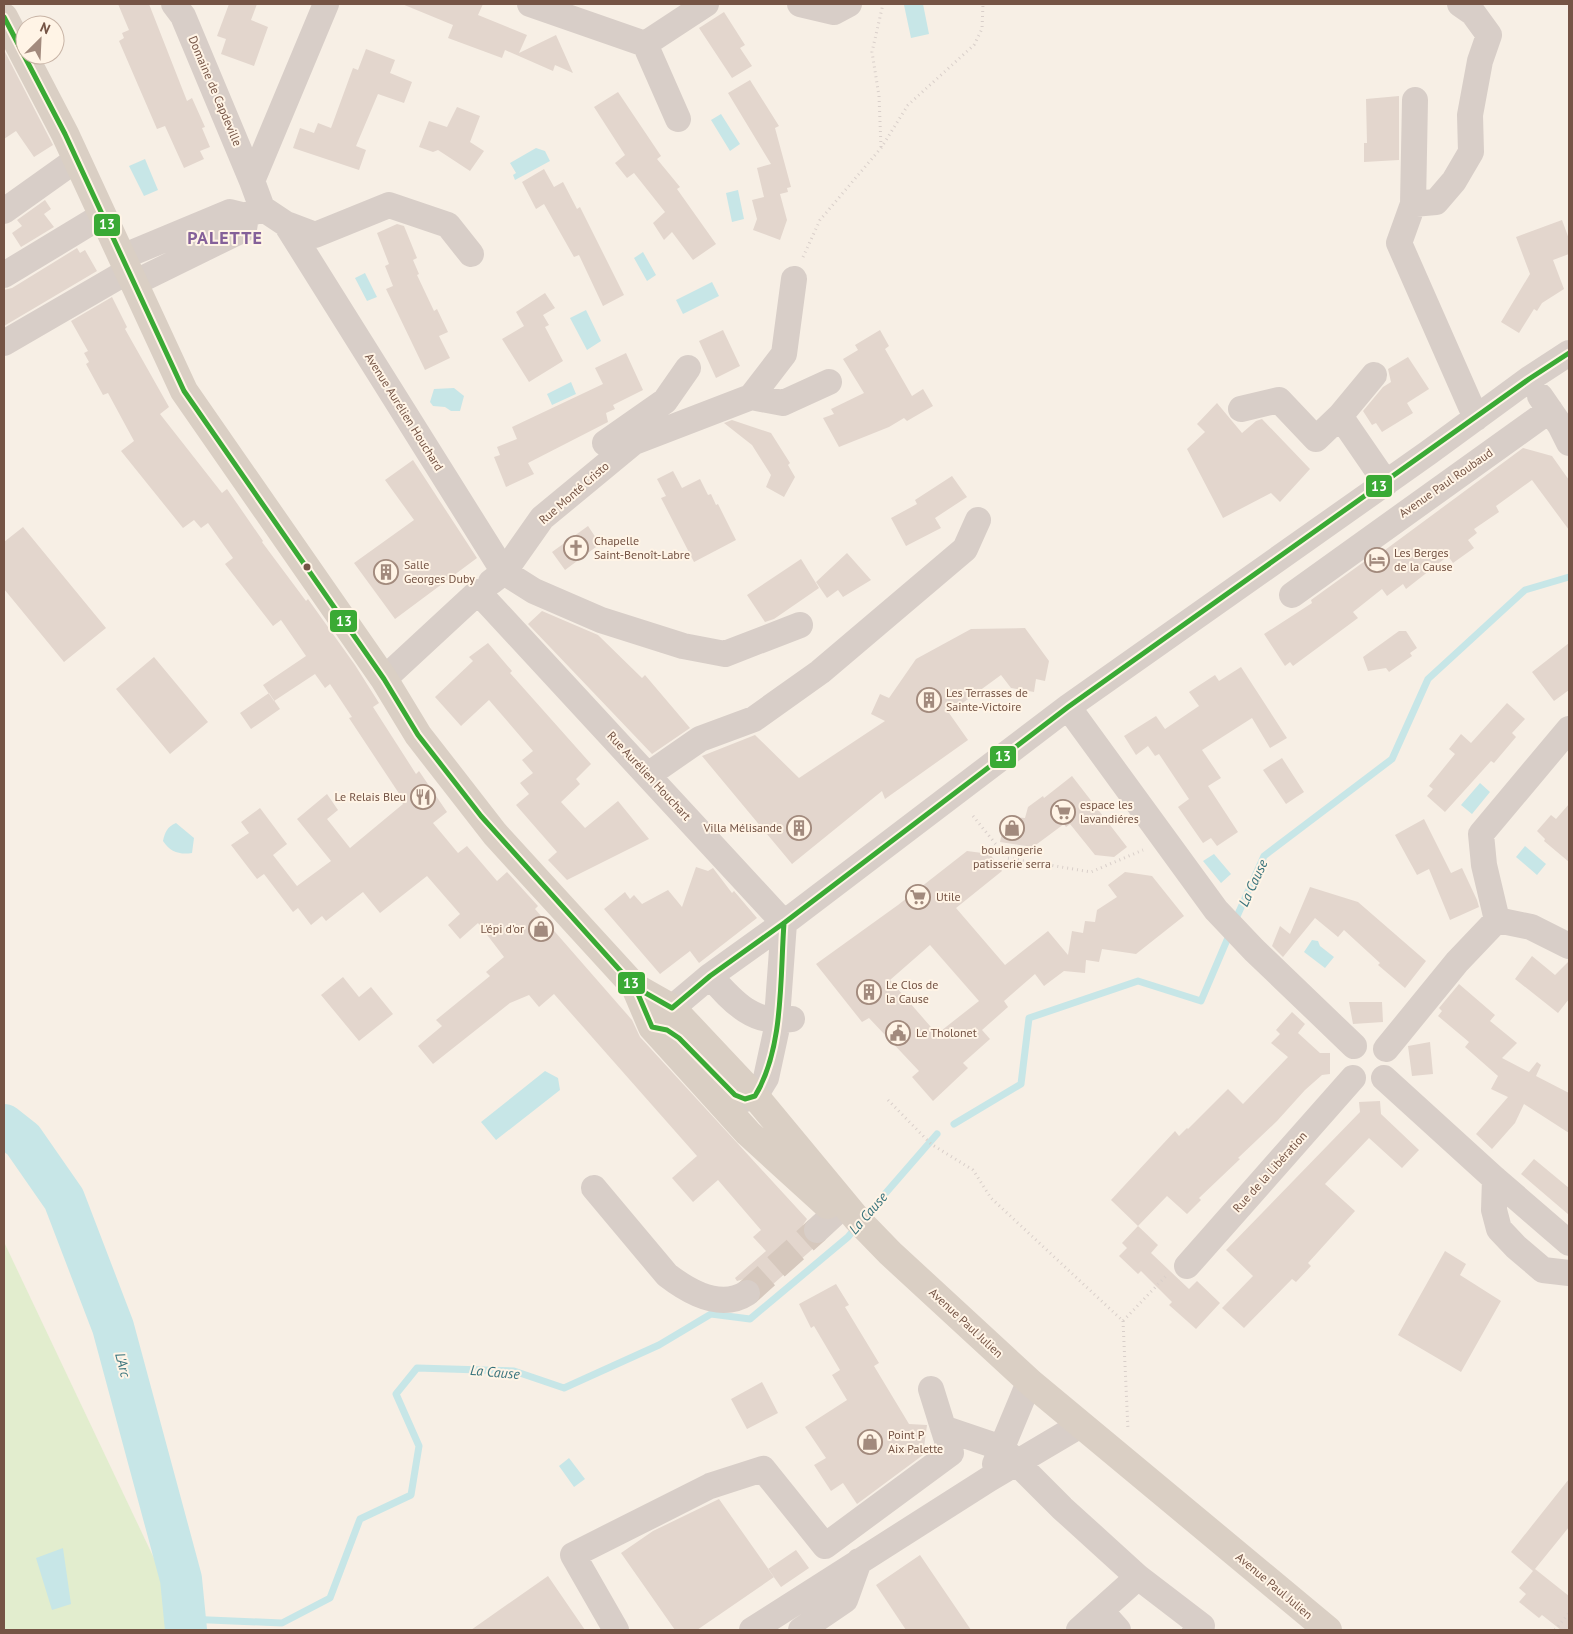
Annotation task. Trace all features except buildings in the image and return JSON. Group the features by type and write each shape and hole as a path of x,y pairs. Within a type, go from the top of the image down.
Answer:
{"main road":[{"name":"Avenue Paul Julien","path":"4,17 77,159 184,391 384,679 418,735 495,834 635,987 663,1026 748,1133 841,1218 1031,1383 1328,1630"},
{"name":"Avenue Paul Julien","path":"663,1026 755,1096 841,1218"},
{"name":"Avenue Paul Julien","path":"887,1257 1025,1392 1307,1630"}],"street":[{"name":"Domaine de Capdeville","path":"174,4 183,16 252,181 254,212"},
{"path":"252,181 326,4"},
{"path":"530,4 645,44 678,119"},
{"path":"645,44 674,13 706,4"},
{"path":"800,4 834,12 850,4"},
{"path":"1413,204 1436,202 1454,181 1471,152 1470,115 1480,61 1490,35 1473,13 1460,4"},
{"path":"1415,100 1413,204 1399,243 1476,418"},
{"path":"4,211 77,159"},
{"path":"4,344 128,270 244,229 254,212 315,235 389,205 448,225 471,254"},
{"path":"4,275 103,215"},
{"name":"Avenue Aurélien Houchard","path":"286,224 504,572"},
{"path":"794,279 784,354 751,397 783,403 829,382"},
{"path":"663,1026 710,976 1068,707 1386,483 1529,379 1569,353"},
{"path":"542,518 558,494 562,478 620,432 665,400 688,368"},
{"path":"1241,408 1279,400 1316,439 1340,416 1374,374"},
{"path":"1529,379 1569,443"},
{"name":"Rue Monté Cristo","path":"504,572 542,518 634,442 751,397"},
{"name":"Avenue Paul Roubaud","path":"1292,595 1550,410"},
{"path":"1340,416 1386,483"},
{"path":"648,775 700,740 754,719 820,672 965,549 978,520"},
{"path":"1322,528 1344,557"},
{"path":"384,679 478,592 504,572 534,591 601,620 683,646 725,654 800,625"},
{"name":"Rue Aurélien Houchart","path":"478,592 784,922"},
{"path":"1068,707 1216,910 1254,950 1354,1046"},
{"path":"1496,920 1484,865 1481,834 1569,729"},
{"path":"1496,920 1531,927 1569,946"},
{"path":"1386,1049 1457,962 1496,920"},
{"path":"755,1096 766,1078 785,1021 784,922"},
{"path":"710,976 735,1004 761,1018 785,1021"},
{"path":"1373,1041 1386,1049 1391,1062 1390,1070 1384,1078 1374,1084 1366,1085 1353,1078 1347,1066 1349,1052 1354,1046 1373,1041"},
{"name":"Rue de la Libération","path":"1187,1266 1353,1078"},
{"path":"1384,1078 1569,1243"},
{"path":"1495,1179 1494,1210 1500,1229 1516,1247 1543,1270 1569,1273"},
{"path":"594,1188 667,1275 678,1284 697,1294 719,1300 736,1299 747,1293"},
{"path":"616,1630 573,1555 710,1486 763,1469 826,1546 950,1453 930,1389"},
{"path":"752,1630 989,1479 1009,1455 1025,1392"},
{"path":"943,1428 1009,1455 1138,1577 1202,1626 1195,1630"},
{"path":"1009,1455 1072,1430"},
{"path":"801,1630 845,1600 859,1561"},
{"path":"1079,1630 1138,1577"},
{"path":"1101,1611 1118,1630"}],"path":[{"path":"881,148 878,96 872,52 883,4"},
{"path":"794,279 820,220 881,148 908,105 974,45 982,29 983,4"},
{"path":"973,816 1007,858 1091,872 1148,847"},
{"path":"888,1100 931,1144 973,1170 991,1198 1123,1321 1129,1440"},
{"path":"1123,1321 1176,1266 1187,1266"},
{"path":"1555,1630 1569,1613"}],"green space":[{"path":"4,1242 188,1630 4,1630"}],"water":[{"path":"923,4 929,34 911,38 904,5"},
{"path":"721,114 740,144 730,151 711,120"},
{"path":"536,148 545,151 550,161 515,180 513,175 516,173 510,163"},
{"path":"145,159 158,190 144,196 129,166"},
{"path":"738,190 744,219 732,222 726,193"},
{"path":"643,252 656,275 647,281 634,258"},
{"path":"365,273 377,297 367,301 355,278"},
{"path":"712,282 719,296 683,314 676,300"},
{"path":"586,310 601,341 587,350 570,318"},
{"path":"571,382 576,394 552,405 547,394"},
{"path":"454,388 464,396 460,411 451,411 445,407 433,406 430,402 434,389"},
{"path":"1480,783 1490,792 1472,814 1461,805"},
{"path":"176,823 194,838 192,853 183,854 176,852 163,841 167,830"},
{"path":"1525,846 1546,864 1537,875 1516,857"},
{"path":"1214,854 1231,874 1221,883 1203,861"},
{"path":"1312,940 1318,941 1320,946 1334,957 1325,968 1304,952"},
{"path":"545,1071 558,1078 560,1090 496,1140 481,1122"},
{"path":"569,1458 585,1479 574,1487 559,1466"},
{"path":"63,1548 71,1604 52,1610 36,1558"}],"waterway":[{"name":"La Cause","path":"1234,923 1264,856 1392,759 1428,679 1525,590 1569,577"},
{"name":"La Cause","path":"954,1124 1021,1084 1029,1018 1138,981 1201,1001 1230,933"},
{"name":"L'Arc","path":"4,1125 23,1140 64,1199 113,1327 181,1579 186,1630"},
{"name":"La Cause","path":"864,1218 937,1134"},
{"name":"La Cause","path":"186,1619 282,1623 330,1598 360,1519 411,1495 419,1446 396,1394 417,1368 514,1371 564,1388 659,1345 711,1314 750,1319 848,1237 857,1226"}],"tunnel":[{"path":"747,1293 817,1230"}],"transit line":[{"name":"13","path":"4,17 65,134 184,391 384,679 418,735 481,816 635,987 672,1008 710,976 784,923 1068,707 1529,379 1569,353"},
{"name":"13","path":"635,987 652,1027 667,1030 679,1038 735,1095 745,1099 755,1096 771,1057 776,1035 781,989 784,923"}],"place":[{"name":"Chapelle Saint-Benoît-Labre","path":"576,548"},
{"name":"Les Berges de la Cause","path":"1377,560"},
{"name":"Salle Georges Duby","path":"386,572"},
{"name":"Les Terrasses de Sainte-Victoire","path":"929,700"},
{"name":"Le Relais Bleu","path":"423,797"},
{"name":"espace les lavandiéres","path":"1063,812"},
{"name":"Villa Mélisande","path":"799,828"},
{"name":"boulangerie patisserie serra","path":"1012,828"},
{"name":"Utile","path":"918,897"},
{"name":"L'épi d'or","path":"541,929"},
{"name":"Le Clos de la Cause","path":"869,992"},
{"name":"Le Tholonet","path":"898,1033"},
{"name":"Point P Aix Palette","path":"870,1442"}],"district":[{"name":"PALETTE","path":"225,238"}]}
